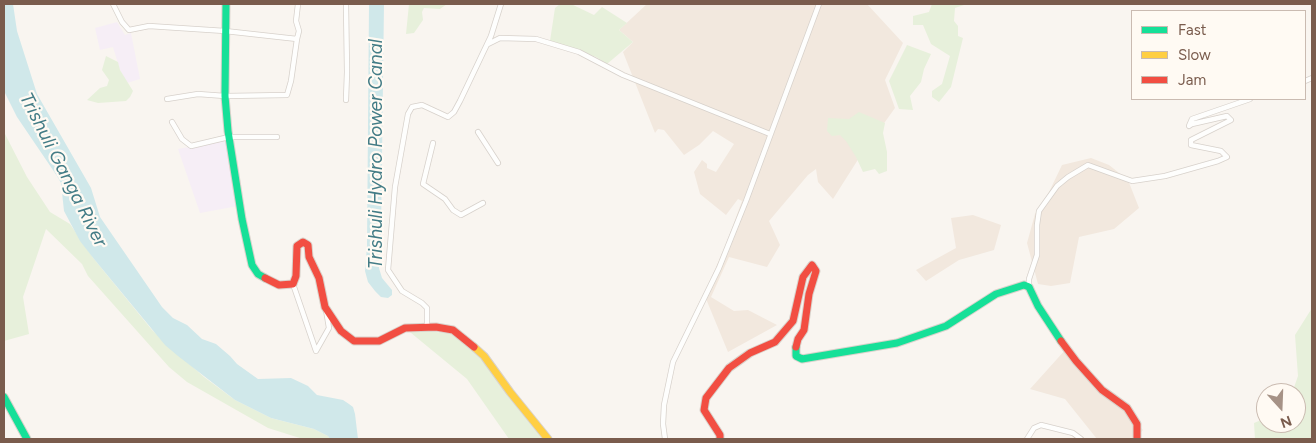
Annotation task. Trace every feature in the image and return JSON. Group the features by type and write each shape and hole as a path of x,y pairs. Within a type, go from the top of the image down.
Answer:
{"street":[{"path":"113,4 122,22 129,30 149,26 225,31 297,39"},
{"path":"226,4 225,96 229,137 242,218 252,265 258,274 279,285 293,284"},
{"path":"167,99 198,94 225,96 287,95 299,32 296,21 298,4"},
{"path":"346,4 346,100"},
{"path":"427,326 427,308 422,303 402,292 388,270 395,187 408,114 412,107 422,105 448,117 454,112 485,47 501,4"},
{"path":"664,439 664,404 672,362 719,268 819,4"},
{"path":"485,47 492,41 500,38 536,39 579,52 623,74 770,134"},
{"path":"1137,439 1137,424 1127,408 1102,390 1076,361 1038,306 1029,287 1029,279 1037,256 1036,225 1039,211 1057,186 1088,164 1132,181 1165,176 1227,157 1221,151 1191,145 1191,140 1231,120 1227,116 1189,126 1192,119 1247,100"},
{"path":"172,122 182,139 190,146 229,137 277,137"},
{"path":"478,132 498,163"},
{"path":"433,143 423,184 445,199 453,210 461,215 483,203"},
{"path":"303,242 308,245 309,257 319,278 326,306 329,328 316,351 293,284 296,276 297,246 303,242"},
{"path":"720,439 720,435 704,410 706,398 729,368 750,353 775,342 793,321 803,277 812,265 816,271 809,294 804,330 798,339 795,349 796,356 802,359 897,343 946,326 996,294 1024,285 1029,287"},
{"path":"326,306 341,330 354,340 379,341 405,328 436,326 453,330 484,356 548,439"},
{"path":"4,397 27,439"},
{"path":"1027,439 1034,428 1041,425 1073,432 1081,439"}],"shaded area":[{"path":"647,4 867,4 903,43 885,80 895,108 859,158 833,199 818,182 816,169 808,175 769,221 780,245 767,267 729,257 711,297 734,311 748,310 777,325 728,352 704,294 725,247 742,201 738,199 726,215 700,194 694,172 702,160 707,164 707,168 716,172 734,144 713,131 699,145 684,155 664,130 658,129 655,133 623,52 633,42 619,30"},
{"path":"117,22 125,35 131,33 140,79 127,83 120,70 113,47 100,50 95,28"},
{"path":"228,140 238,206 200,213 178,149"},
{"path":"1091,158 1109,165 1128,180 1139,208 1114,229 1079,237 1070,283 1051,286 1038,284 1027,243 1035,214 1049,192 1062,165"},
{"path":"973,215 1001,225 994,250 959,260 926,281 916,270 956,248 951,218"},
{"path":"1066,349 1143,430 1135,439 1097,439 1065,399 1030,389"}],"green space":[{"path":"409,4 447,4 440,9 424,8 422,12 423,20 414,33 406,34"},
{"path":"560,4 571,4 594,15 602,7 627,23 619,30 633,42 607,64 596,57 550,41 555,8"},
{"path":"932,4 967,4 955,8 954,21 958,26 958,36 963,38 951,87 939,102 932,97 932,91 942,84 950,56 931,44 923,25 913,25 913,16 929,12"},
{"path":"907,45 931,54 924,69 921,82 910,96 913,110 899,109 889,81"},
{"path":"106,56 118,62 120,70 133,91 126,101 98,103 87,100 100,88 107,86 109,80 102,70"},
{"path":"859,112 885,123 883,133 887,152 887,171 879,174 875,169 863,172 846,141 840,135 832,136 827,131 828,118 849,119"},
{"path":"4,132 27,177 50,212 70,224 94,259 152,330 204,377 235,400 271,418 314,429 330,439 303,439 268,428 187,382 169,367 88,276 82,264 46,229 23,297 29,334 4,341"},
{"path":"1312,308 1312,439 1255,439 1254,423 1256,422 1256,433 1306,433 1306,383 1296,383 1298,376 1295,335"},
{"path":"405,328 460,335 548,439 509,439 467,379"}],"water":[{"name":"Trishuli Ganga River","path":"4,4 13,4 17,31 37,94 91,188 100,217 162,307 173,318 187,325 202,339 216,344 237,364 258,379 291,378 308,386 317,395 343,400 349,404 353,407 355,414 358,439 330,439 314,429 271,418 235,400 165,345 94,259 80,241 64,211 61,183 17,117 4,91"},
{"name":"Trishuli Hydro Power Canal","path":"369,4 384,4 379,268 382,278 392,290 392,295 388,298 381,297 375,291 368,282 365,271 367,246"}],"traffic: fast":[{"path":"226,4 225,96 228,131 242,219 252,265 258,274 265,278"},
{"path":"796,347 796,356 802,359 897,343 946,326 996,294 1024,285 1029,287 1038,306 1061,341"},
{"path":"4,397 27,439"}],"traffic: slow":[{"path":"474,347 484,356 548,439"}],"traffic: jam":[{"path":"265,278 279,285 293,284 296,276 297,246 303,242 308,245 309,257 319,278 325,307 341,331 354,341 379,341 405,328 436,327 453,330 474,347"},
{"path":"720,439 720,435 704,410 706,398 729,368 750,353 775,342 793,321 803,277 812,265 816,271 809,294 804,330 798,339 796,347"},
{"path":"1061,341 1102,390 1127,408 1137,424 1137,439"}]}
